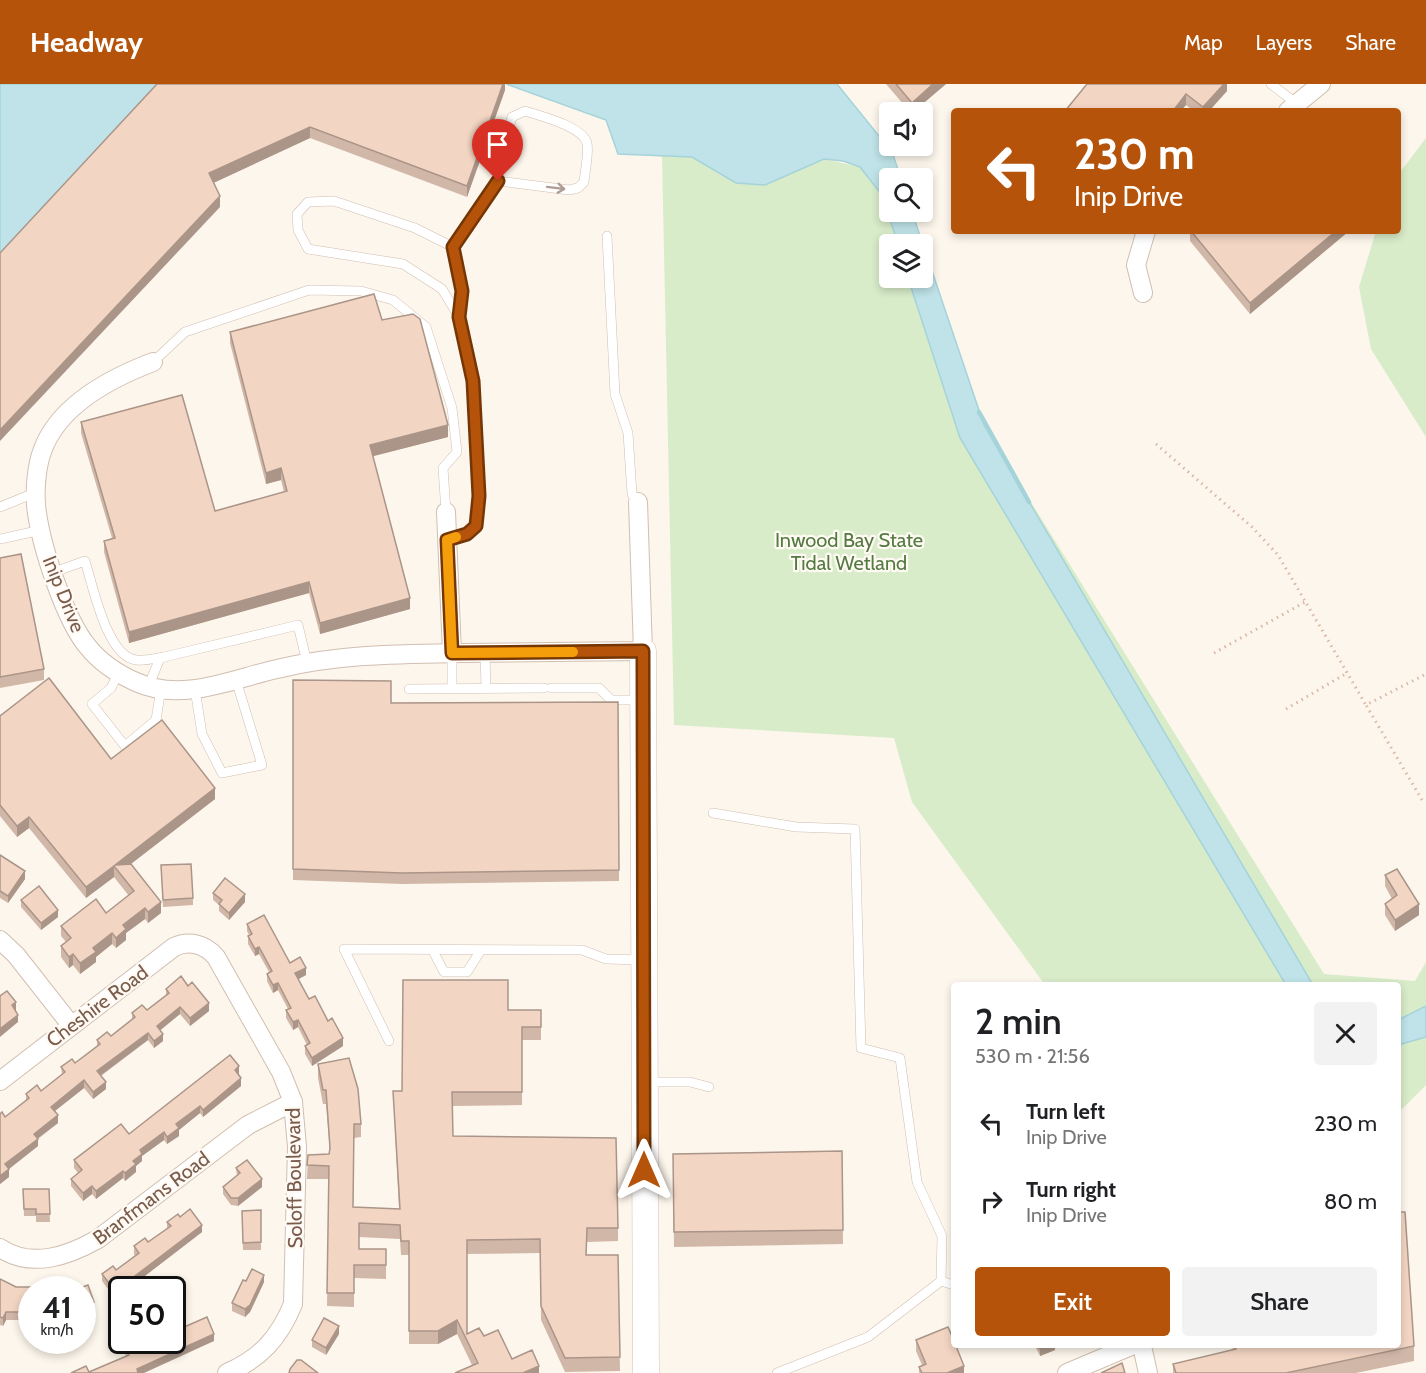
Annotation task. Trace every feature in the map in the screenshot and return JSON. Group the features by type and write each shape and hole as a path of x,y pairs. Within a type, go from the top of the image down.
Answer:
{"main road":[{"path":"643,651 646,1373"}],"street":[{"path":"1293,107 1321,84"},
{"path":"1143,293 1136,265 1145,234"},
{"name":"Inip Drive","path":"153,362 129,370 99,388 67,412 52,430 43,449 36,511 41,530 72,621 81,637 106,665 138,683 155,687 195,689 307,663 365,655 643,651"},
{"path":"638,502 643,651"},
{"path":"446,512 452,653"},
{"path":"0,940 16,955 71,1025"},
{"name":"Cheshire Road","path":"0,1081 174,947 182,943 199,945"},
{"name":"Soloff Boulevard","path":"199,945 216,957 281,1072 293,1102 297,1147 293,1304 284,1327 272,1344 261,1354 232,1372"},
{"name":"Branfmans Road","path":"0,1248 30,1259 55,1258 74,1252 98,1239 248,1125 293,1102"},
{"path":"1067,1373 1126,1348"},
{"path":"1142,1348 1148,1373"}],"lane":[{"path":"1271,84 1293,107"},
{"path":"447,540 467,534 476,526 479,496 473,381 459,317 462,291 453,247 498,181 502,150 512,117 525,111 579,132 587,144 584,182 578,188 569,190 498,181"},
{"path":"453,247 415,228 334,201 308,202 297,214 298,230 308,249 403,264 442,289 459,317"},
{"path":"608,236 615,394 628,433 632,494 638,502"},
{"path":"153,362 185,332 309,290 361,291 393,300 426,327 452,408 457,452 443,468 446,512"},
{"path":"0,507 37,492"},
{"path":"0,540 41,530"},
{"path":"54,572 85,561 113,643 125,656 137,660 167,656"},
{"path":"119,672 111,688 92,704 124,746 156,720 155,687 160,658 298,625 307,663"},
{"path":"452,653 452,688"},
{"path":"485,653 486,688"},
{"path":"195,689 202,734 222,773 262,765 236,680"},
{"path":"409,688 599,688 611,700 643,700"},
{"path":"713,813 796,827 855,829 861,1048 900,1058 917,1182 942,1236 941,1281"},
{"path":"389,1041 344,949 582,950 606,959 644,960"},
{"path":"432,949 444,972 467,972 481,950"},
{"path":"644,1082 690,1082 710,1087"},
{"path":"941,1281 951,1284"},
{"path":"777,1373 868,1337 941,1281"}],"path":[{"path":"1156,444 1252,527 1278,555 1422,800"},
{"path":"1214,653 1305,602"},
{"path":"1286,709 1347,673"},
{"path":"1365,705 1426,674"}],"green space":[{"path":"1426,138 1426,437 1371,349 1359,287 1375,234 1401,234 1401,171"},
{"name":"Inwood Bay State Tidal Wetland","path":"662,156 692,157 736,183 765,185 824,159 860,167 879,191 879,222 891,222 894,234 879,234 879,288 913,288 960,438 1284,982 1043,982 912,802 894,738 674,725"},
{"path":"1003,457 1324,974 1415,981 1426,962 1426,1006 1401,1018 1401,982 1311,982"},
{"path":"1426,1037 1426,1085 1401,1110 1401,1044"}],"water":[{"path":"0,84 167,84 0,260"},
{"path":"506,84 837,84 879,136 879,156 893,156 898,168 879,168 879,191 860,167 843,161 824,159 765,185 736,183 692,157 618,154 606,120"},
{"path":"891,222 915,222 919,234 895,234"},
{"path":"933,274 984,425 1311,982 1284,982 960,438 911,288 933,288"},
{"path":"1426,1006 1426,1037 1401,1044 1401,1018"}],"building":[{"path":"157,84 503,84 467,186 310,127 209,173 220,196 0,430 0,253"},
{"path":"896,84 933,84 913,102"},
{"path":"1087,84 1224,84 1203,107 1186,94 1175,108 1067,108"},
{"path":"1193,234 1332,234 1250,303"},
{"path":"374,294 382,320 413,314 420,319 448,425 370,445 410,598 320,623 309,582 129,632 104,541 115,538 81,422 182,395 215,511 287,491 281,468 266,473 230,332"},
{"path":"21,554 44,669 0,677 0,558"},
{"path":"49,678 111,759 162,720 215,788 115,865 131,864 161,902 148,912 145,908 123,925 126,929 116,938 112,933 93,948 96,952 80,963 73,954 69,957 61,946 71,938 61,926 96,899 106,913 134,891 114,866 86,887 29,817 17,826 0,805 0,716"},
{"path":"293,680 391,681 391,703 618,702 619,870 402,873 293,869"},
{"path":"0,855 25,871 8,896 0,891"},
{"path":"191,864 193,898 163,900 161,865"},
{"path":"1397,869 1419,904 1395,920 1385,904 1397,895 1385,875"},
{"path":"225,878 245,894 229,913 219,904 222,900 213,893"},
{"path":"39,886 58,910 41,923 21,900"},
{"path":"264,915 290,963 300,957 306,968 295,973 309,999 315,996 328,1021 332,1018 343,1038 312,1058 305,1046 310,1043 298,1020 293,1022 286,1010 291,1008 278,983 273,985 267,974 272,971 259,947 255,949 248,936 252,934 247,924"},
{"path":"181,976 188,986 192,982 209,1003 190,1018 180,1007 157,1026 163,1034 154,1041 148,1033 97,1071 106,1082 93,1092 84,1080 51,1107 58,1115 34,1134 38,1139 5,1164 9,1169 0,1176 0,1114 2,1112 5,1117 29,1098 26,1094 37,1085 41,1091 65,1072 61,1067 72,1059 75,1063 100,1044 97,1040 107,1032 111,1036 135,1017 132,1013 142,1005 147,1010 169,993 166,989"},
{"path":"403,980 508,980 508,1010 541,1010 541,1027 522,1027 522,1092 452,1092 453,1136 616,1138 618,1228 587,1228 586,1255 618,1255 620,1357 565,1358 541,1306 540,1239 467,1240 467,1334 479,1328 484,1336 498,1330 512,1359 532,1350 539,1366 523,1373 455,1373 478,1363 457,1320 438,1331 409,1331 409,1241 401,1241 400,1225 359,1223 359,1249 386,1249 386,1265 354,1265 354,1293 327,1293 329,1166 307,1165 308,1155 329,1154 330,1148 326,1090 323,1090 318,1064 349,1058 358,1089 361,1124 354,1124 353,1207 400,1209 393,1091 402,1091"},
{"path":"7,991 16,1002 12,1005 18,1015 0,1029 0,996"},
{"path":"230,1055 239,1066 235,1070 241,1078 203,1110 200,1106 176,1124 179,1128 167,1137 164,1132 140,1150 142,1154 133,1161 136,1164 125,1173 123,1171 96,1191 92,1186 83,1193 71,1179 82,1170 74,1160 121,1124 129,1134"},
{"path":"842,1151 843,1230 674,1232 673,1154"},
{"path":"247,1160 262,1179 238,1198 231,1198 223,1187 240,1173 236,1168"},
{"path":"23,1189 49,1189 50,1214 36,1214 36,1209 24,1209"},
{"path":"190,1209 202,1225 135,1276 108,1276 108,1282 102,1274 113,1266 116,1270 139,1253 134,1246 145,1238 148,1242 171,1226 167,1222 178,1214 180,1217"},
{"path":"261,1210 261,1242 243,1243 242,1211"},
{"path":"1401,1212 1405,1212 1414,1346 1286,1373 1176,1373 1173,1364 1236,1349 1401,1348"},
{"path":"252,1269 264,1275 250,1305 245,1309 232,1303 243,1280 246,1281"},
{"path":"0,1279 18,1287 18,1312 6,1312 3,1318 0,1317"},
{"path":"207,1317 214,1334 186,1347 186,1326"},
{"path":"324,1318 339,1326 326,1348 312,1340"},
{"path":"948,1327 951,1334 951,1348 957,1348 964,1366 947,1373 922,1373 919,1367 926,1364 916,1340"},
{"path":"170,1354 137,1369 138,1373 71,1373 86,1366 89,1372 129,1355"},
{"path":"297,1360 301,1360 318,1373 289,1373"},
{"path":"1122,1363 1125,1373 1101,1373"}],"waterway":[{"path":"979,412 1029,502"}],"slow traffic":[{"path":"456,537 447,540 452,653 573,652"}],"route":[{"path":"498,181 453,247 462,291 459,317 473,381 479,496 476,526 467,534 447,540 452,653 643,651 644,1170"}]}
